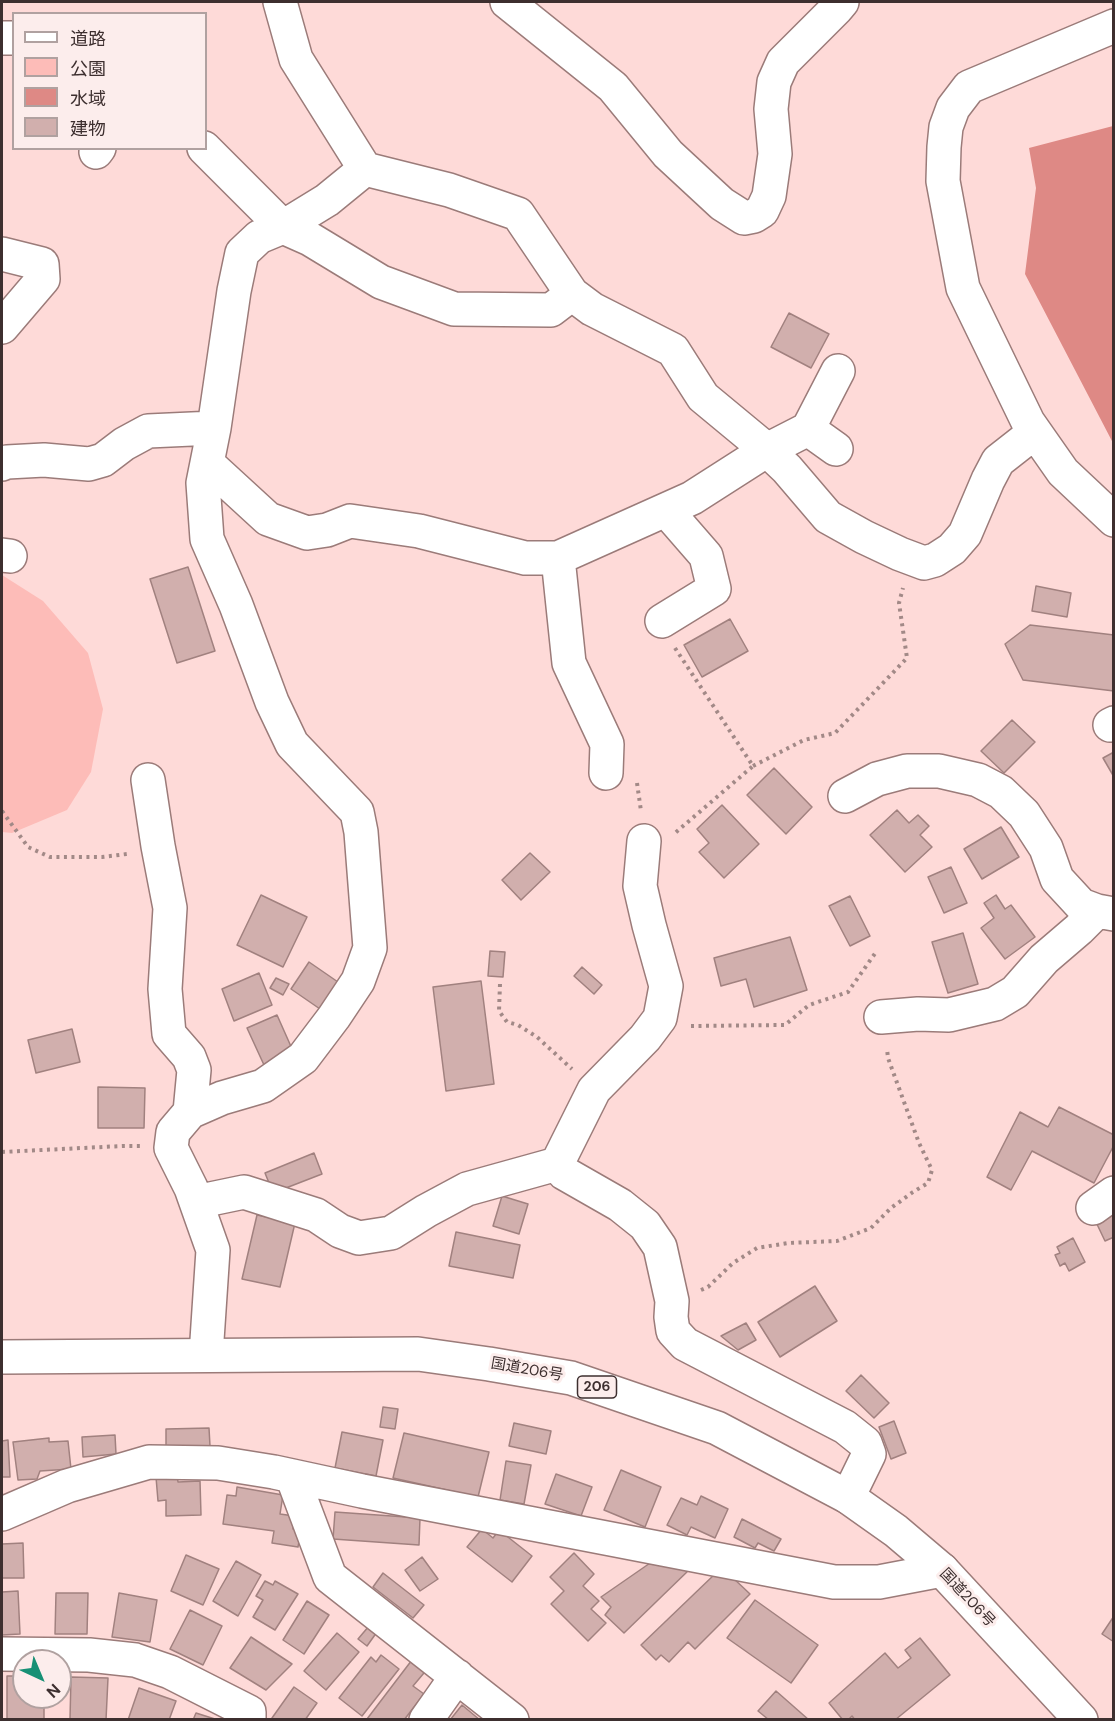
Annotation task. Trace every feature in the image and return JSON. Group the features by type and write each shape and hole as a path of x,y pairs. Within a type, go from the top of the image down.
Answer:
{"main road":[{"path":"280,2 296,59 364,169 449,190 518,214 572,294 592,309 673,350 703,397 787,469 828,517 910,558 924,563 935,560 952,549 965,534 998,461 1035,432"},
{"path":"507,2 613,87 668,154 722,204 744,218 762,211 769,196 775,154 771,109 774,82 783,62 842,2"},
{"path":"1113,26 969,87 953,108 945,127 943,181 963,288 1028,422 1063,472 1113,520"},
{"path":"206,150 283,227 310,239 381,282 454,309 551,310 572,294"},
{"path":"206,1355 213,1250 191,1188 171,1148 173,1132 190,1112 222,1098 263,1086 303,1058 358,981 370,948 361,832 357,813 292,744 272,702 236,605 207,539 203,483 242,253 259,237 283,227 327,200 364,169"},
{"path":"2,254 42,264 43,279 2,327"},
{"path":"207,463 268,519 307,533 327,530 350,521 419,531 525,558 558,558 692,498 767,450 808,429 838,371"},
{"path":"2,464 44,460 89,464 103,460 124,444 148,431 214,428"},
{"path":"808,429 836,449"},
{"path":"662,621 714,589 706,556 666,510"},
{"path":"558,558 568,663 607,744 606,773"},
{"path":"845,796 877,779 907,771 939,771 978,780 1001,792 1024,814 1046,848 1057,879 1081,905 1105,913"},
{"path":"148,780 170,908 165,989 169,1034 189,1057 194,1070 190,1112"},
{"path":"196,1202 244,1192 316,1215 340,1231 359,1238 391,1233 467,1189 557,1164 594,1090 645,1038 660,1018 666,986 640,886 644,849"},
{"path":"881,1017 918,1014 949,1015 995,1004 1015,992 1044,958 1079,929 1105,913"},
{"path":"557,1164 564,1173 620,1205 645,1225 660,1247 672,1300 670,1317 673,1332 685,1344 845,1427 864,1443 869,1454 848,1497"},
{"name":"国道206号","path":"2,1357 418,1354 571,1378 717,1428 848,1497 896,1531 942,1570 1081,1719"},
{"path":"2,1514 67,1486 149,1462 218,1463 834,1582 879,1582 942,1570"},
{"path":"292,1476 330,1577 512,1719"},
{"path":"2,1654 89,1655 135,1660 170,1672 249,1712 249,1719"},
{"path":"426,1719 457,1676"}],"path":[{"path":"644,849 655,850 753,766 804,740 834,733 907,658 899,603 910,558"},
{"path":"662,621 660,625 753,766"},
{"path":"2,811 28,847 50,857 102,857 132,853 155,829"},
{"path":"654,1026 785,1025 809,1005 848,992 876,952"},
{"path":"500,984 499,1011 507,1022 518,1025 537,1037 594,1090"},
{"path":"672,1300 708,1287 733,1263 757,1248 788,1243 837,1241 871,1228 891,1208 928,1183 932,1170 919,1143 888,1058 881,1017"},
{"path":"2,1152 122,1146 171,1148"}],"green space":[{"path":"2,575 43,601 88,653 103,709 91,772 67,810 12,833 2,832"}],"water":[{"path":"1114,126 1113,443 1025,274 1036,188 1029,148"}],"building":[{"path":"789,313 829,334 811,368 771,347"},
{"path":"188,567 215,651 177,663 150,579"},
{"path":"1036,586 1071,593 1067,617 1032,611"},
{"path":"730,619 748,651 702,677 684,645"},
{"path":"1030,625 1114,635 1114,691 1023,680 1005,644"},
{"path":"1012,720 1035,742 1004,773 981,751"},
{"path":"1114,752 1114,777 1103,758"},
{"path":"774,768 812,807 786,834 747,795"},
{"path":"722,805 759,844 724,878 699,852 709,843 697,829"},
{"path":"897,810 909,823 918,815 929,826 920,835 932,847 905,872 870,835"},
{"path":"1001,827 1019,857 982,879 964,849"},
{"path":"530,853 550,872 521,900 502,880"},
{"path":"951,867 967,903 944,913 928,877"},
{"path":"261,895 307,917 283,967 237,945"},
{"path":"996,895 1005,909 1011,905 1035,937 1005,959 981,928 994,918 984,903"},
{"path":"850,896 870,936 850,946 829,906"},
{"path":"963,933 978,984 948,993 932,942"},
{"path":"790,937 807,990 754,1007 746,979 721,986 714,958"},
{"path":"490,951 505,952 503,977 488,976"},
{"path":"309,962 338,982 320,1009 291,989"},
{"path":"582,967 602,985 594,994 574,976"},
{"path":"259,973 272,1005 234,1021 222,989"},
{"path":"276,978 289,984 283,995 270,988"},
{"path":"481,981 494,1084 446,1091 433,987"},
{"path":"277,1015 293,1051 264,1065 247,1028"},
{"path":"72,1029 80,1062 36,1073 28,1040"},
{"path":"98,1087 145,1088 144,1128 98,1128"},
{"path":"1059,1107 1114,1135 1114,1145 1094,1183 1032,1151 1011,1190 987,1177 1020,1112 1048,1127"},
{"path":"314,1153 322,1174 273,1193 265,1173"},
{"path":"502,1196 528,1204 519,1234 493,1226"},
{"path":"1114,1208 1114,1237 1105,1241 1094,1218"},
{"path":"257,1215 295,1223 280,1287 242,1279"},
{"path":"456,1232 520,1245 513,1278 449,1266"},
{"path":"1073,1238 1085,1262 1069,1271 1065,1263 1060,1266 1055,1255 1060,1253 1057,1247"},
{"path":"815,1286 837,1321 780,1357 758,1322"},
{"path":"746,1323 756,1340 738,1350 721,1336"},
{"path":"861,1375 889,1403 874,1418 846,1391"},
{"path":"383,1407 398,1409 395,1429 380,1427"},
{"path":"894,1421 906,1453 891,1459 879,1427"},
{"path":"514,1423 551,1431 546,1454 509,1446"},
{"path":"209,1428 210,1446 166,1447 166,1429"},
{"path":"342,1432 383,1440 376,1476 335,1468"},
{"path":"404,1433 489,1452 478,1497 393,1478"},
{"path":"115,1435 116,1454 83,1457 82,1437"},
{"path":"49,1438 49,1442 68,1441 71,1469 40,1471 37,1479 18,1480 13,1442"},
{"path":"8,1440 10,1477 2,1477 2,1441"},
{"path":"506,1461 531,1465 524,1504 500,1500"},
{"path":"621,1470 661,1487 645,1527 604,1510"},
{"path":"556,1474 592,1487 581,1516 545,1504"},
{"path":"177,1475 178,1482 200,1481 201,1515 166,1516 166,1500 158,1501 156,1477"},
{"path":"237,1487 283,1495 280,1514 294,1516 293,1529 301,1531 298,1547 272,1543 274,1531 223,1524 227,1495 236,1496"},
{"path":"701,1496 728,1509 715,1538 691,1527 687,1535 667,1525 681,1498 697,1505"},
{"path":"335,1512 420,1518 419,1545 333,1539"},
{"path":"742,1519 781,1539 774,1551 758,1543 755,1548 734,1537"},
{"path":"482,1529 493,1538 499,1530 532,1556 512,1582 467,1547"},
{"path":"23,1543 24,1578 2,1578 2,1544"},
{"path":"574,1553 594,1574 583,1586 599,1601 591,1609 606,1623 588,1641 551,1604 564,1591 550,1577"},
{"path":"186,1555 219,1569 203,1605 171,1591"},
{"path":"422,1557 438,1579 420,1591 405,1570"},
{"path":"236,1561 261,1575 238,1616 213,1601"},
{"path":"653,1561 690,1569 624,1633 605,1615 611,1607 601,1597"},
{"path":"383,1573 424,1605 413,1618 373,1587"},
{"path":"716,1573 731,1576 750,1594 695,1649 688,1642 669,1662 661,1655 656,1660 641,1645"},
{"path":"265,1581 273,1585 275,1581 298,1594 275,1630 253,1617 263,1600 256,1596"},
{"path":"18,1591 20,1634 2,1635 2,1592"},
{"path":"56,1593 88,1593 87,1634 55,1634"},
{"path":"119,1593 157,1600 150,1642 112,1637"},
{"path":"755,1600 818,1645 791,1683 727,1638"},
{"path":"307,1601 329,1615 304,1654 283,1640"},
{"path":"190,1610 222,1626 203,1665 170,1649"},
{"path":"1114,1616 1114,1642 1102,1634"},
{"path":"369,1626 377,1632 367,1646 358,1639"},
{"path":"337,1633 359,1652 326,1690 304,1671"},
{"path":"251,1637 292,1664 266,1690 230,1668"},
{"path":"920,1638 950,1675 895,1720 855,1720 852,1716 848,1720 843,1720 829,1703 885,1653 898,1668 911,1658 905,1650"},
{"path":"381,1655 399,1669 362,1716 339,1698 371,1657 376,1662"},
{"path":"415,1656 429,1667 413,1686 424,1694 404,1720 368,1720 367,1719"},
{"path":"7,1676 12,1676 12,1709 44,1709 44,1719 7,1720"},
{"path":"72,1677 108,1678 106,1720 70,1719"},
{"path":"294,1687 317,1703 305,1720 275,1720 272,1718"},
{"path":"139,1688 176,1701 169,1720 128,1720"},
{"path":"776,1691 809,1720 769,1720 758,1711"},
{"path":"462,1705 480,1720 450,1720"},
{"path":"196,1713 218,1720 193,1720"}]}
